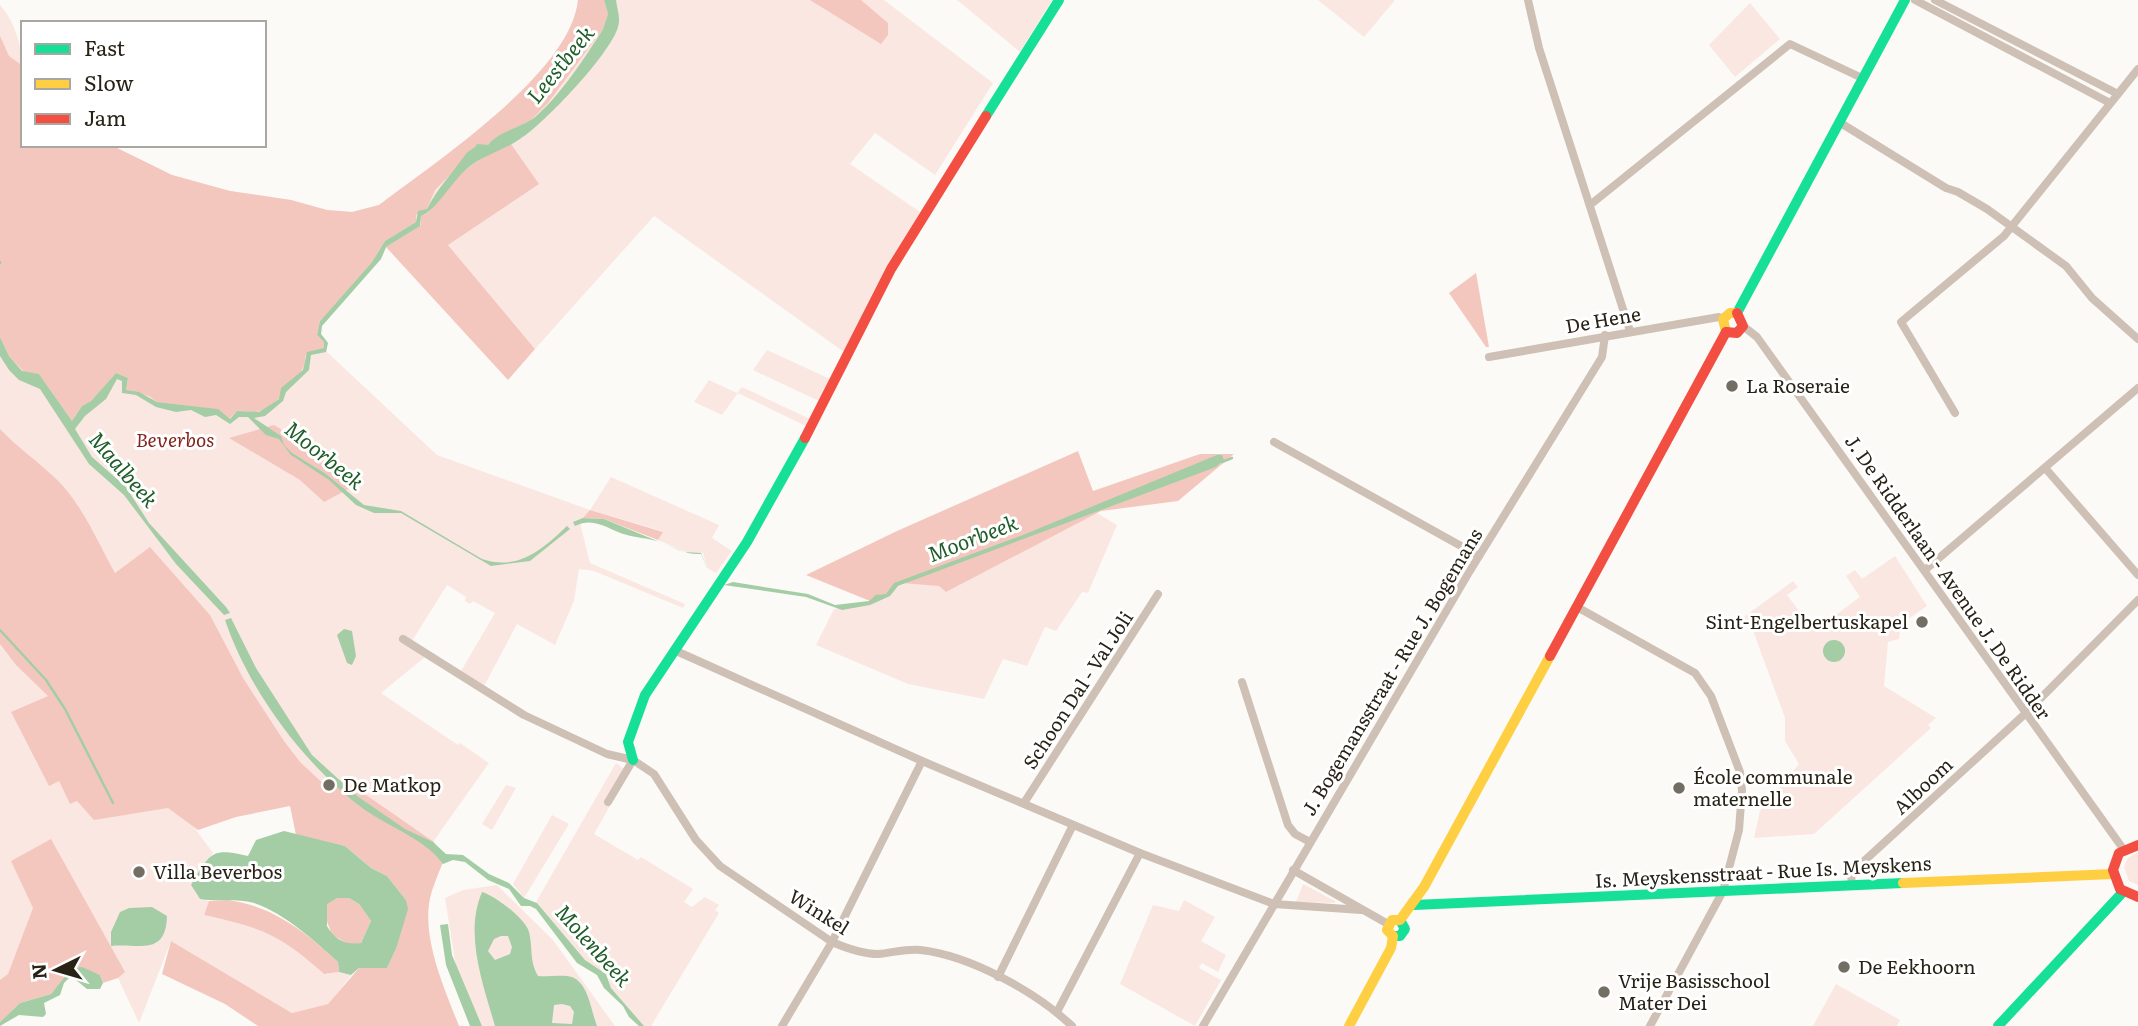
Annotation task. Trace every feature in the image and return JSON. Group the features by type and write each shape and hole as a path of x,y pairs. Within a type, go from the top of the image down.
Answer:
{"street":[{"path":"608,802 633,760 628,741 633,721 645,695 747,542 802,444 891,269 1059,0"},
{"path":"1528,0 1539,48 1630,331"},
{"path":"1737,313 1905,0"},
{"path":"1915,0 2110,103"},
{"path":"1935,0 2118,94"},
{"path":"1590,205 1790,44 1862,78"},
{"path":"1955,413 1901,323 2012,226 2138,69"},
{"path":"1839,122 2012,226 2066,266 2092,298 2138,339"},
{"path":"1400,920 1414,905 1726,332 1723,319 1730,313 1737,313"},
{"path":"1726,332 1737,333 1743,326 1737,313"},
{"name":"De Hene","path":"1489,357 1605,335 1719,317 1723,319"},
{"name":"J. De Ridderlaan - Avenue J. De Ridder","path":"1743,326 1757,337 2124,850"},
{"name":"J. Bogemansstraat - Rue J. Bogemans","path":"1203,1026 1479,556 1602,357 1605,335"},
{"path":"1925,570 2138,388"},
{"path":"1274,442 1479,556"},
{"path":"2046,468 2138,575"},
{"name":"Schoon Dal - Val Joli","path":"1024,803 1158,594"},
{"path":"2026,713 2138,600"},
{"path":"1577,607 1685,666 1704,683 1740,772 1742,790 1739,830 1723,891 1650,1026"},
{"path":"402,639 524,715 607,754 633,760"},
{"path":"674,650 922,761 1140,853 1275,904 1362,910"},
{"path":"1242,682 1288,825 1296,834 1310,842"},
{"name":"Alboom","path":"1852,886 1851,873 2026,713"},
{"name":"Winkel","path":"633,760 654,774 696,840 720,866 832,942 850,950 875,954 919,950 977,966 1057,1012 1072,1026"},
{"path":"782,1026 832,942 922,761"},
{"path":"998,977 1073,825"},
{"path":"2138,845 2124,850 2115,860 2113,874 2123,892 2138,897"},
{"path":"1057,1012 1140,853"},
{"path":"1293,870 1388,924"},
{"name":"Is. Meyskensstraat - Rue Is. Meyskens","path":"1414,905 2113,874"},
{"path":"1998,1026 2123,892"},
{"path":"1395,919 1400,920 1404,924 1404,932 1393,936 1387,930 1388,924 1395,919"},
{"path":"1349,1026 1391,948 1393,936"}],"green space":[{"name":"Beverbos","path":"578,0 884,0 993,83 935,175 875,133 850,164 920,212 876,287 844,352 654,216 535,349 448,245 386,248 381,259 322,326 321,334 327,341 327,352 437,455 590,510 580,523 590,563 685,604 683,608 594,571 579,569 574,601 555,645 517,624 484,686 461,671 495,613 473,601 470,604 465,601 466,597 447,585 412,641 425,657 381,693 489,763 433,842 371,824 319,780 194,827 213,853 191,885 200,899 209,901 204,915 269,934 324,974 339,972 351,975 329,1004 292,1013 171,941 139,1023 118,978 124,971 70,920 0,987 0,5 17,36 21,54 21,147 115,147 172,175 230,191 291,200 327,210 352,212 379,205 497,114 527,86 552,57 570,28"},
{"path":"957,0 1052,0 1020,52"},
{"path":"1318,0 1395,0 1364,37"},
{"path":"1750,3 1780,39 1735,77 1709,45"},
{"path":"767,350 830,379 819,401 753,370"},
{"path":"709,380 737,393 742,387 810,419 806,426 738,393 722,415 694,402"},
{"path":"611,477 719,525 712,538 732,551 716,573 707,568 703,553 688,553 658,540 662,531 590,510"},
{"path":"1095,512 1117,525 1088,593 1082,592 1056,631 1045,627 1027,666 1003,659 984,699 908,684 816,645 834,609 870,605 897,587"},
{"path":"1895,556 1927,606 1901,624 1899,639 1888,642 1884,686 1936,718 1928,725 1931,728 1814,834 1754,838 1760,811 1799,764 1785,741 1785,718 1751,625 1741,619 1793,581 1798,587 1787,595 1814,631 1860,597 1846,576 1855,570 1862,579"},
{"path":"616,763 624,769 611,804 594,834 638,860 641,857 693,889 684,902 692,907 705,897 719,905 715,910 719,913 651,1026 644,1026 611,988 608,977 585,960 536,902"},
{"path":"506,785 516,788 492,830 482,824"},
{"path":"552,815 569,824 524,898 513,884"},
{"path":"2138,852 2138,885 2129,881 2124,867 2128,858"},
{"path":"1303,884 1335,901 1335,903 1296,902"},
{"path":"497,885 553,940 615,1026 482,1026 456,967 445,898 463,890"},
{"path":"1184,900 1215,917 1201,941 1226,955 1218,972 1202,963 1199,968 1221,980 1195,1026 1120,984 1153,905 1179,911"},
{"path":"1836,984 1900,1020 1897,1026 1813,1026"}],"shaded area":[{"path":"578,0 604,0 608,14 603,29 548,103 530,121 466,154 461,164 435,190 427,209 416,215 416,222 385,241 372,262 320,321 317,335 324,342 324,348 305,356 296,380 282,396 267,407 257,412 237,411 229,419 215,409 157,402 149,396 126,390 128,378 116,373 91,401 82,406 72,421 39,374 25,373 9,356 0,337 0,36 9,56 21,65 21,147 115,147 172,175 230,191 291,200 327,210 352,212 379,205 497,114 527,86 552,57 570,28"},
{"path":"604,0 616,0 619,24 613,39 591,70 531,131 515,143 466,169 434,207 421,216 420,226 386,247 381,259 322,326 321,334 328,343 326,352 311,355 309,370 286,392 283,401 265,416 254,418 281,436 284,445 292,453 326,474 364,505 401,511 482,559 495,562 518,560 539,550 567,526 570,529 530,561 491,566 401,513 374,513 356,505 329,480 291,455 279,439 266,435 248,417 239,417 230,424 216,415 205,417 191,410 176,412 156,407 136,395 122,393 122,381 117,379 106,399 85,416 75,429 92,457 126,487 149,523 226,607 230,613 224,615 176,564 124,495 89,464 40,389 19,380 9,370 0,356 0,337 9,356 22,371 39,374 72,421 82,406 91,401 116,373 128,378 126,390 139,392 157,402 218,409 230,419 237,411 259,412 279,399 281,388 303,370 307,352 324,348 324,342 317,335 320,321 372,262 385,241 416,222 418,211 427,209 440,187 467,153 477,144 488,145 498,136 529,121 554,98 603,29 608,14"},
{"path":"810,0 861,0 888,23 888,35 881,44"},
{"path":"511,144 539,184 448,245 535,349 508,380 386,247 421,225 421,216 430,211 446,188 462,172 491,153"},
{"path":"1476,273 1489,347 1486,347 1449,293"},
{"path":"274,425 365,480 324,502 300,480 229,438"},
{"path":"0,429 53,476 72,497 115,573 150,547 210,615 243,678 300,762 327,787 343,779 434,842 443,862 429,904 430,935 437,966 459,1026 258,1026 225,1004 162,974 171,941 292,1013 328,1004 359,968 387,968 396,949 406,900 387,876 371,868 345,846 296,835 290,806 236,817 198,830 168,808 94,820 77,801 70,804 59,781 49,786 11,712 48,696 16,665 0,644"},
{"path":"1078,451 1093,491 1200,454 1234,454 1178,501 1101,511 946,592 939,586 901,583 875,603 806,575 897,531"},
{"path":"1222,455 1224,460 1216,467 898,586 890,596 870,605 842,610 806,597 724,585 733,582 808,594 835,605 869,601 876,595 886,594 894,583 1023,535"},
{"path":"590,510 663,532 658,540 604,519 583,518"},
{"path":"583,518 604,519 659,542 627,535 595,523 575,526 573,522"},
{"path":"231,618 256,668 312,755 357,796 405,829 433,842 446,854 463,855 489,874 509,883 524,898 537,903 585,960 606,974 611,988 644,1026 639,1026 629,1017 623,1006 604,988 597,975 577,963 536,909 521,906 509,889 488,880 465,862 453,860 443,864 436,855 417,841 365,810 321,772 264,700 235,647 225,620"},
{"path":"344,629 352,631 356,656 352,665 347,663 337,635"},
{"path":"1834,640 1842,643 1845,651 1842,659 1834,662 1826,659 1823,651 1826,643"},
{"path":"284,831 345,846 371,868 387,876 406,900 408,909 396,949 387,968 359,968 351,975 339,972 338,962 319,945 299,928 266,908 248,902 200,899 191,885 208,859 226,852 248,856 256,840","holes":["337,898 349,898 359,904 371,921 361,943 341,940 333,935 327,926 327,904"]},
{"path":"51,839 125,972 118,978 103,983 100,975 89,971 68,974 51,994 20,1003 0,1022 0,980 8,974 33,908 11,861"},
{"path":"482,892 516,914 529,932 532,959 538,976 568,976 578,981 589,998 597,1026 495,1026 477,959 477,908","holes":["508,936 512,947 510,954 495,960 488,951 494,939","554,1005 570,1006 574,1012 572,1024 552,1023"]},
{"path":"336,898 349,898 359,904 371,921 361,943 350,945 332,935 325,916 327,903"},
{"path":"228,900 260,908 288,922 338,962 339,972 324,974 269,934 204,915 209,901"},
{"path":"152,907 167,916 162,938 149,945 111,946 111,932 120,912 129,908"},
{"path":"448,924 452,955 482,1026 470,1026 446,965 440,925"},
{"path":"82,967 100,975 103,983 100,989 87,989 71,976 64,983 60,995 44,1003 46,1014 43,1017 19,1015 0,1026 0,1022 20,1003 51,994 71,969"}],"waterway":[{"name":"Moorbeek","path":"1222,462 1232,458"},
{"path":"0,630 46,680 65,709 113,803"}],"traffic: fast":[{"path":"986,116 1059,0"},
{"path":"1737,313 1905,0"},
{"path":"633,760 628,742 645,695 747,542 805,438"},
{"path":"1414,905 1903,883"},
{"path":"1998,1026 2123,892"},
{"path":"1393,936 1400,936 1405,929 1400,920"}],"traffic: slow":[{"path":"1726,332 1723,319 1730,313 1737,313"},
{"path":"1349,1026 1391,948 1393,936 1387,930 1392,920 1400,920 1424,887 1550,656"},
{"path":"1903,883 2113,874"}],"traffic: jam":[{"path":"805,438 891,269 986,116"},
{"path":"1726,332 1737,333 1743,326 1737,313"},
{"path":"1550,656 1726,332"},
{"path":"2138,845 2119,853 2113,870 2120,889 2138,897"}],"place":[{"name":"La Roseraie","path":"1732,386"},
{"name":"Sint-Engelbertuskapel","path":"1922,622"},
{"name":"De Matkop","path":"329,785"},
{"name":"École communale maternelle","path":"1679,788"},
{"name":"Villa Beverbos","path":"139,872"},
{"name":"De Eekhoorn","path":"1844,967"},
{"name":"Vrije Basisschool Mater Dei","path":"1604,992"}],"water label":[{"name":"Leestbeek","path":"561,65"},
{"name":"Maalbeek","path":"123,470"},
{"name":"Molenbeek","path":"593,946"}]}
